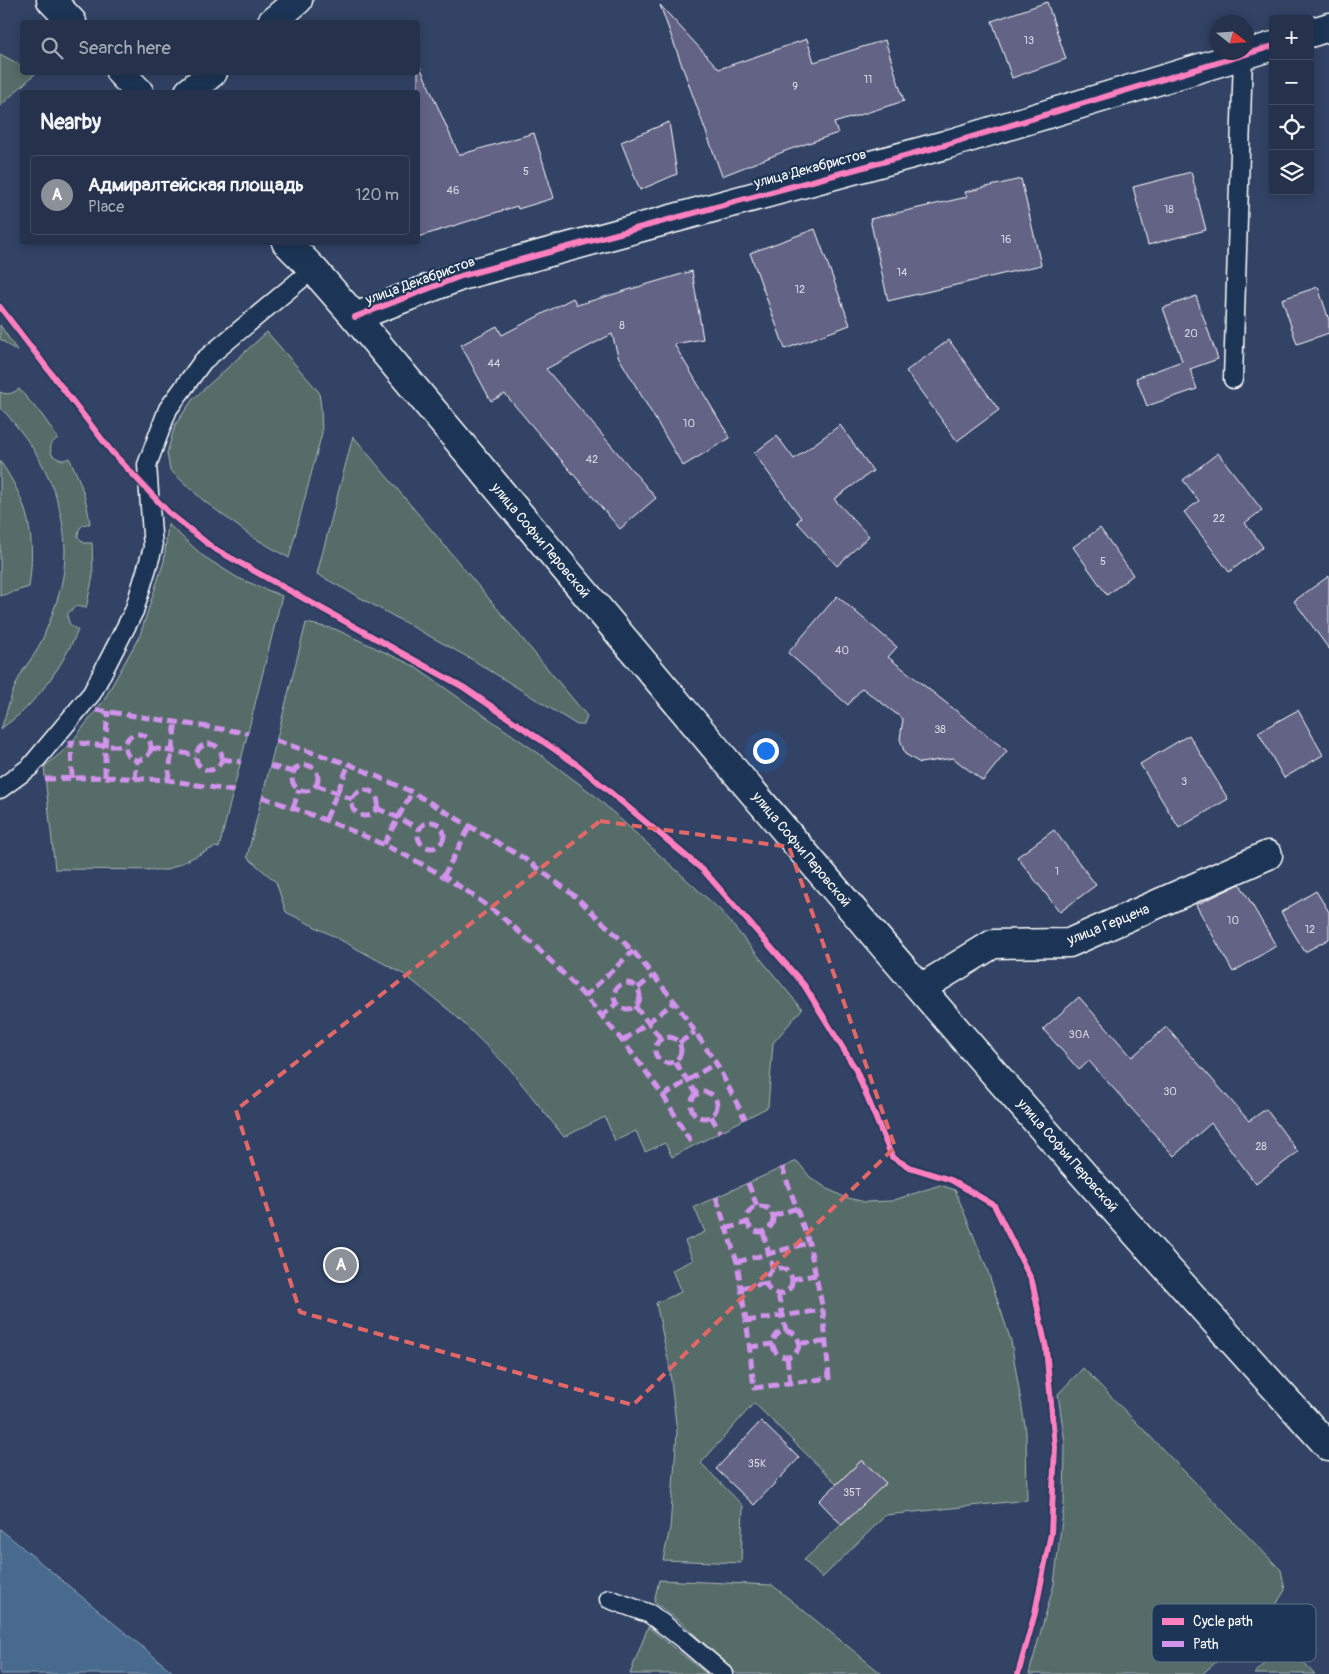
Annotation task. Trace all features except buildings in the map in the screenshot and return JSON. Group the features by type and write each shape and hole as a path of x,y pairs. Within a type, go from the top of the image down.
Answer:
{"main road":[{"path":"51,0 70,20"},
{"path":"274,20 298,0"},
{"path":"1314,32 1329,27"},
{"name":"улица Декабристов","path":"1254,52 1269,47"},
{"name":"улица Декабристов","path":"355,317 461,276 945,145 1230,60"},
{"path":"123,75 137,90"},
{"path":"191,90 209,75"},
{"name":"улица Софьи Перовской","path":"289,245 355,317 626,643 921,988 1176,1279 1329,1447"},
{"name":"улица Герцена","path":"921,988 993,944 1069,943 1268,855"}],"lane":[{"path":"1233,379 1243,60"},
{"path":"0,789 30,767 92,693 134,611 153,548 147,465 168,409 203,361 313,269"},
{"path":"609,1599 650,1614 724,1674"}],"highlighted area":[{"path":"600,821 789,847 895,1147 633,1405 300,1312 236,1110"}],"green space":[{"path":"0,54 20,65 20,75 34,75 0,106"},
{"path":"0,325 18,352 0,339"},
{"path":"267,332 319,392 321,408 322,433 289,558 251,536 204,501 170,470 167,453 175,425 193,399"},
{"path":"19,389 42,415 58,438 51,445 52,455 62,460 69,458 80,482 90,524 85,524 81,527 78,537 84,543 92,543 93,576 86,608 76,606 68,613 70,623 78,630 69,650 37,696 23,711 1,729 17,682 37,650 52,616 64,572 63,528 59,506 52,485 31,446 0,408 0,392 5,394"},
{"path":"353,436 587,716 584,725 577,725 473,660 317,574"},
{"path":"0,461 18,491 24,506 31,536 32,552 29,587 0,596"},
{"path":"168,524 203,556 238,578 282,596 219,848 215,847 167,870 55,869 44,767 68,747 104,700 140,635 164,561"},
{"path":"306,623 335,629 412,665 541,755 594,795 721,911 802,1009 773,1043 768,1107 672,1157 665,1143 645,1152 636,1131 615,1141 605,1117 564,1137 509,1068 455,1015 405,975 286,912 276,882 247,857"},
{"path":"797,1161 810,1177 828,1189 844,1197 865,1202 891,1201 940,1185 955,1190 987,1269 1011,1341 1026,1432 1027,1500 886,1515 822,1578 804,1560 885,1483 862,1460 837,1484 754,1403 701,1463 743,1506 741,1563 663,1560 670,1528 677,1432 669,1364 656,1303 681,1292 672,1270 693,1260 685,1241 705,1232 694,1207"},
{"path":"1083,1368 1281,1570 1285,1590 1276,1604 1152,1604 1152,1662 1216,1662 1202,1674 1029,1674 1054,1584 1064,1504 1065,1443 1058,1394"},
{"path":"659,1580 772,1585 882,1674 737,1674 683,1624 654,1602"},
{"path":"648,1627 707,1674 630,1674"},
{"path":"1267,1662 1303,1662 1315,1674 1254,1674"}],"water":[{"path":"0,1529 175,1674 0,1674"}],"marked path":[{"path":"96,710 248,733"},
{"path":"105,777 108,711"},
{"path":"168,780 176,721"},
{"path":"138,734 147,738 151,747 147,756 138,760 129,756 125,747 129,738 138,734"},
{"path":"276,741 349,764 412,792 525,859 576,897 633,951 675,1002 716,1063 745,1119"},
{"path":"72,778 71,742 125,746"},
{"path":"209,744 218,748 222,757 218,766 209,770 200,766 196,757 200,748 209,744"},
{"path":"151,748 196,755"},
{"path":"222,759 241,762"},
{"path":"135,779 137,760"},
{"path":"326,819 349,764"},
{"path":"305,765 314,769 318,778 314,787 305,791 296,787 292,778 296,769 305,765"},
{"path":"270,766 293,772"},
{"path":"45,779 105,777 168,780 233,791"},
{"path":"316,785 352,799"},
{"path":"293,808 299,790"},
{"path":"365,790 374,794 378,803 374,812 365,816 356,812 352,803 356,794 365,790"},
{"path":"384,844 412,792"},
{"path":"262,797 332,823 400,852 443,876 506,920 563,974 616,1033 662,1094 693,1146"},
{"path":"376,808 419,829"},
{"path":"431,822 440,826 444,835 440,844 431,848 422,844 418,835 422,826 431,822"},
{"path":"443,877 470,826"},
{"path":"584,997 633,951"},
{"path":"638,988 653,976"},
{"path":"627,983 636,987 640,996 636,1005 627,1009 618,1005 614,996 618,987 627,983"},
{"path":"623,1041 675,1002"},
{"path":"601,1017 616,1004"},
{"path":"635,1006 661,1039"},
{"path":"679,1043 695,1032"},
{"path":"668,1037 677,1041 681,1050 677,1059 668,1063 659,1059 655,1050 659,1041 668,1037"},
{"path":"675,1062 697,1094"},
{"path":"663,1096 716,1063"},
{"path":"704,1092 713,1096 717,1105 713,1114 704,1118 695,1114 691,1105 695,1096 704,1092"},
{"path":"711,1116 720,1132"},
{"path":"716,1197 737,1262 754,1388 829,1378 823,1310 809,1243 782,1167"},
{"path":"748,1183 757,1206"},
{"path":"760,1206 769,1210 773,1219 769,1228 760,1232 751,1228 747,1219 751,1210 760,1206"},
{"path":"773,1216 797,1208"},
{"path":"726,1229 748,1222"},
{"path":"763,1232 773,1269"},
{"path":"737,1262 809,1243"},
{"path":"779,1268 788,1272 792,1281 788,1290 779,1294 770,1290 766,1281 770,1272 779,1268"},
{"path":"792,1279 816,1275"},
{"path":"741,1288 766,1283"},
{"path":"778,1294 786,1331"},
{"path":"746,1321 823,1310"},
{"path":"786,1331 795,1335 799,1344 795,1353 786,1357 777,1353 773,1344 777,1335 786,1331"},
{"path":"800,1343 826,1342"},
{"path":"750,1347 773,1344"},
{"path":"787,1357 790,1383"}],"cycle path":[{"path":"355,317 461,276 945,145 1269,47"},
{"path":"0,307 111,451 168,512 213,548 463,687 579,766 704,871 804,985 855,1068 892,1157 909,1167 951,1180 994,1205 1032,1281 1046,1348 1055,1447 1051,1533 1035,1613 1018,1674"}],"place":[{"name":"Адмиралтейская площадь","path":"341,1265"}]}
